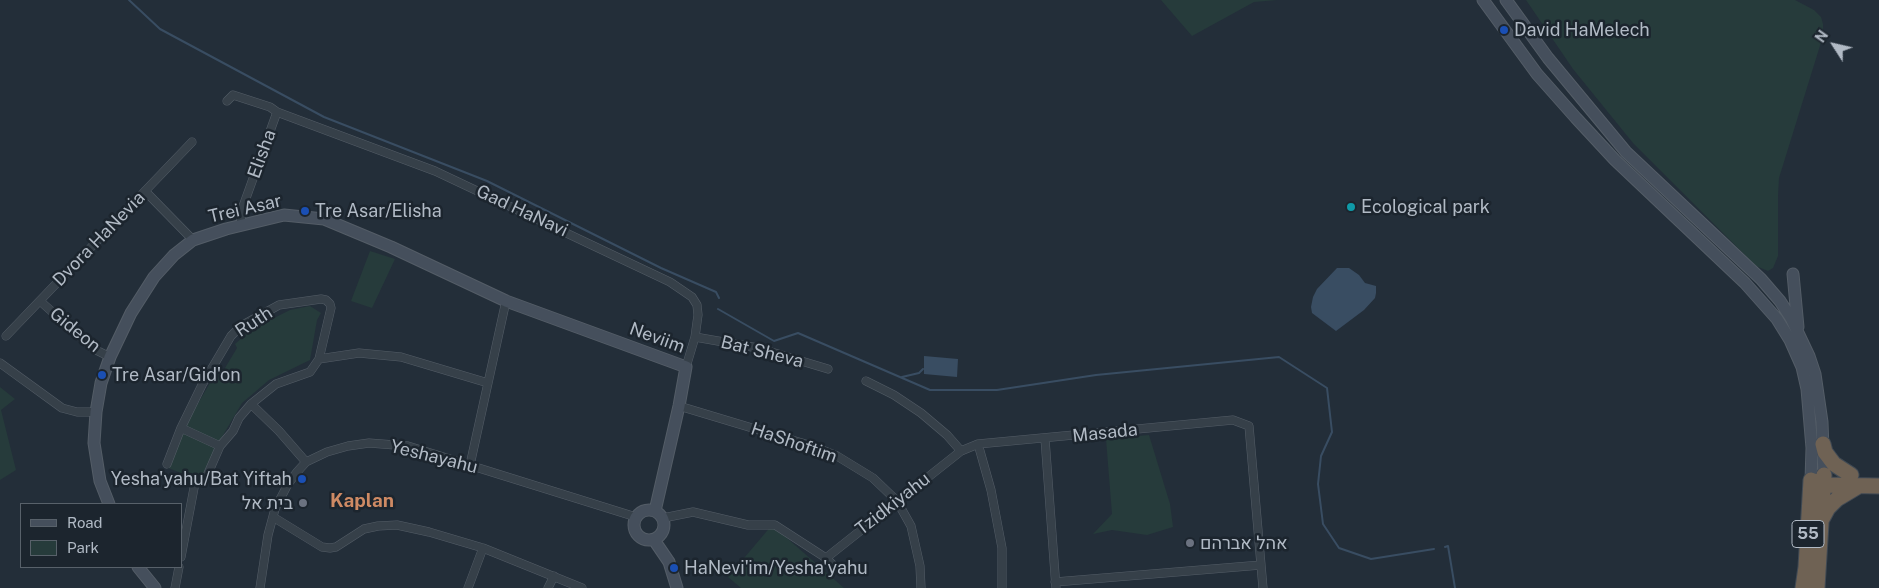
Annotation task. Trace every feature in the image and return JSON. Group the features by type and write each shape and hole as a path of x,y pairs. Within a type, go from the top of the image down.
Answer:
{"highway":[{"path":"1823,444 1825,452 1834,464 1856,481"},
{"name":"55","path":"1822,519 1837,499 1851,489 1856,481 1879,476"},
{"name":"55","path":"1819,480 1856,481 1879,486"},
{"name":"55","path":"1816,588 1822,519 1819,480"},
{"name":"55","path":"1804,588 1819,480"}],"main road":[{"path":"1483,0 1538,74 1576,118 1615,160 1745,283 1777,319 1790,340 1802,367 1807,389 1812,448 1819,480"},
{"path":"1506,0 1548,58 1626,152 1761,279 1780,301 1798,331 1815,374 1823,444 1819,480"},
{"name":"Trei Asar","path":"109,503 100,481 94,443 96,412 101,383 110,357 131,314 154,277 174,255 194,240 241,225 284,215 324,219 391,247 506,301"},
{"path":"1793,274 1798,331"},
{"name":"Neviim","path":"506,301 686,367 659,514"},
{"path":"648,510 659,514 664,526 663,532 654,540 642,539 635,533 636,517 643,511 648,510"},
{"path":"654,540 669,562 677,588"},
{"path":"139,568 155,588"}],"street":[{"path":"227,101 232,95 270,107 277,112"},
{"name":"Elisha","path":"241,225 242,212 277,112"},
{"name":"Gad HaNavi","path":"277,112 435,172 670,282 692,297 697,305 698,316 695,337 686,367"},
{"name":"Dvora HaNevia","path":"6,336 192,142"},
{"path":"145,191 194,240"},
{"name":"Ruth","path":"167,464 181,428 202,385 231,336 241,326 279,305 321,299 326,300 331,308 319,360"},
{"name":"Gideon","path":"40,301 94,349 110,357"},
{"path":"470,465 506,301"},
{"name":"Bat Sheva","path":"695,337 758,348 828,370"},
{"path":"206,478 220,446 233,431 239,418 251,404 276,384 310,372 319,360 359,353 400,357 488,382"},
{"path":"0,363 62,408 77,412 96,412"},
{"path":"866,381 894,395 921,413 947,435 961,451"},
{"path":"251,404 279,431 306,462"},
{"name":"HaShoftim","path":"679,406 812,446 837,456 873,478 897,501 911,526 920,566 921,588"},
{"name":"Masada","path":"961,451 978,444 1233,420 1249,426 1261,565"},
{"path":"181,428 220,446"},
{"path":"1044,439 1056,585 1261,565 1262,588"},
{"name":"Yeshayahu","path":"260,588 268,535 273,517 288,484 306,462 327,452 348,446 369,443 408,446 636,517"},
{"path":"978,444 991,490 1002,548 1002,588"},
{"name":"Tzidkiyahu","path":"826,558 961,451"},
{"path":"182,552 194,488"},
{"path":"659,514 692,512 748,525 775,525 826,558 837,569"},
{"path":"273,517 322,547 330,548 336,547 364,529 378,526 397,525 429,532 483,548 582,588"},
{"path":"468,588 483,548"},
{"path":"175,588 179,568"},
{"path":"548,588 554,576"}],"green space":[{"path":"1161,0 1277,0 1254,2 1192,36"},
{"path":"1526,0 1795,0 1814,10 1821,17 1823,36 1779,178 1778,256 1773,268 1768,271 1756,266 1633,143 1573,69"},
{"path":"370,251 395,259 372,308 351,301"},
{"path":"310,306 321,313 317,320 310,360 269,380 242,403 219,442 202,481 168,468 190,417 217,371 222,373 237,348 235,344 252,329 290,310"},
{"path":"0,387 15,399 1,410 16,470 0,480"},
{"path":"1149,435 1170,504 1173,527 1147,535 1112,530 1093,534 1112,514 1106,439"},
{"path":"772,525 844,588 741,588 728,577"}],"water":[{"path":"1337,268 1349,268 1359,275 1365,283 1376,286 1376,293 1375,298 1364,310 1336,331 1312,313 1311,307 1317,289"},
{"path":"924,356 958,359 957,377 924,374"}],"waterway":[{"path":"129,0 160,29 324,117 487,181 661,268 716,292 719,298"},
{"path":"718,309 774,341 798,333 930,390 997,390 1096,375 1279,357 1327,388 1332,432 1321,456 1318,484 1323,524 1339,548 1371,559 1434,549"},
{"path":"902,377 919,373 923,369"},
{"path":"1445,547 1448,546 1455,588"}],"place":[{"name":"David HaMelech","path":"1504,30"},
{"name":"Ecological park","path":"1351,207"},
{"name":"Tre Asar/Elisha","path":"305,211"},
{"name":"Tre Asar/Gid'on","path":"102,375"},
{"name":"Yesha'yahu/Bat Yiftah","path":"302,479"},
{"name":"בית אל","path":"303,503"},
{"name":"אהל אברהם","path":"1190,543"},
{"name":"HaNevi'im/Yesha'yahu","path":"674,568"}],"district":[{"name":"Kaplan","path":"362,501"}]}
